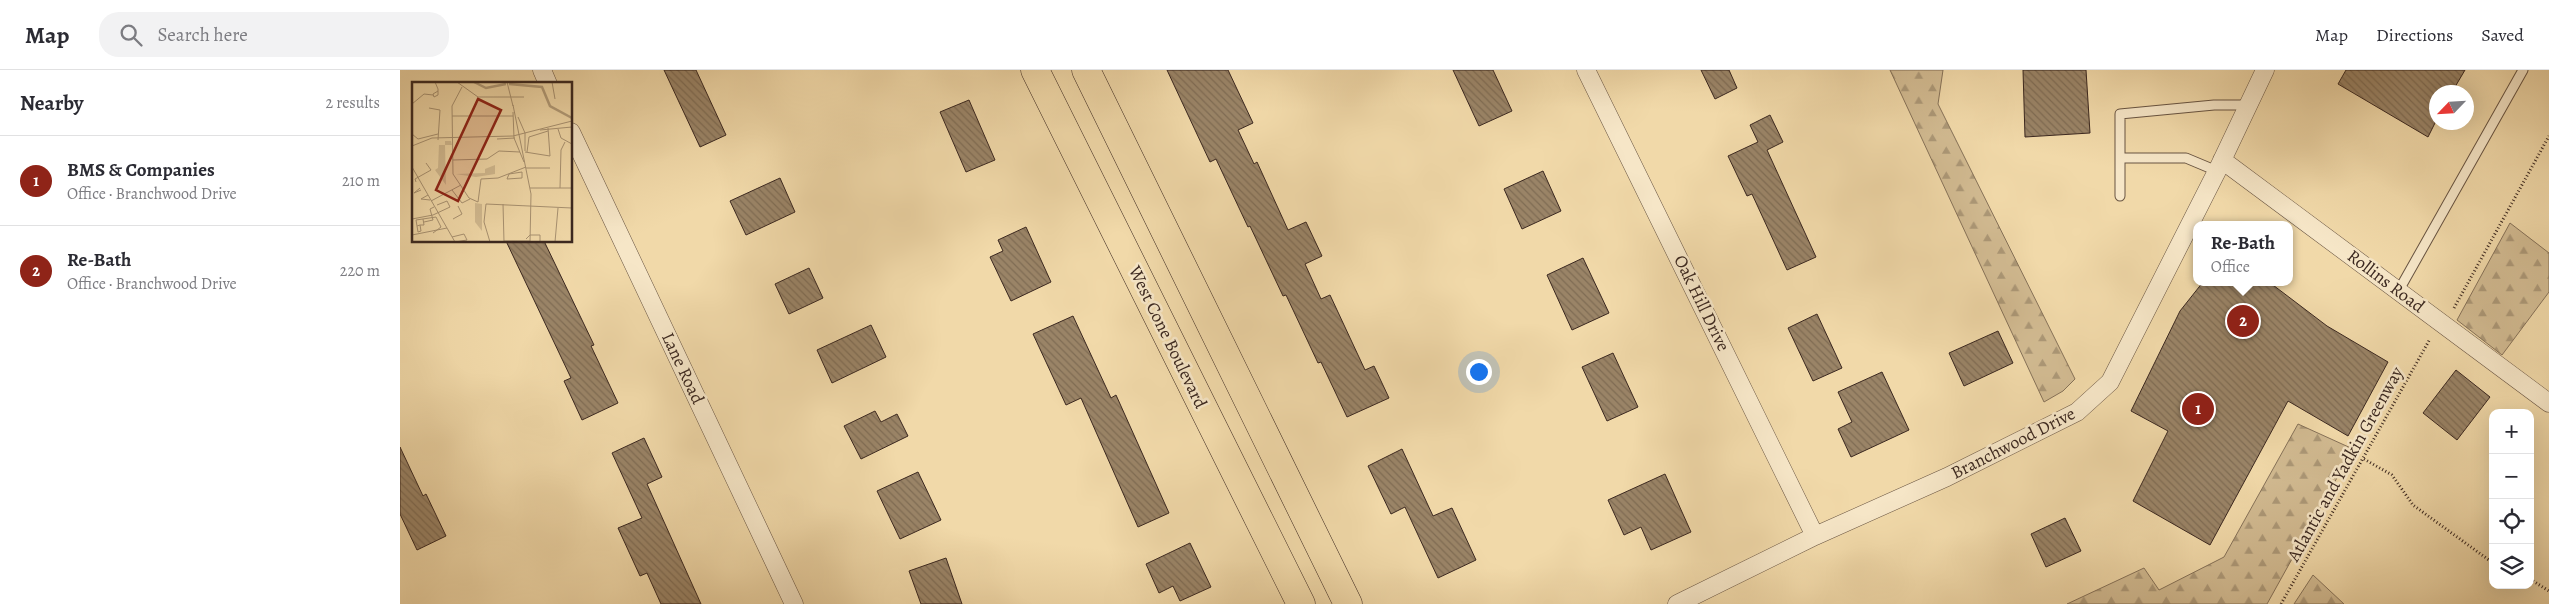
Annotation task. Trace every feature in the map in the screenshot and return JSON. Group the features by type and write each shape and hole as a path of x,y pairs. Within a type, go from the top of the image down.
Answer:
{"main road":[{"name":"West Cone Boulevard","path":"1035,70 1301,604"},
{"path":"1086,70 1348,604"}],"street":[{"path":"542,70 547,82"},
{"name":"Oak Hill Drive","path":"1586,70 1815,536"},
{"name":"Branchwood Drive","path":"1677,604 1815,536 1947,477 2077,412 2110,382 2266,70"},
{"name":"Lane Road","path":"572,134 794,604"},
{"name":"Rollins Road","path":"2220,165 2399,290 2549,404"}],"lane":[{"path":"2399,290 2524,70"},
{"path":"2120,196 2120,114 2214,105 2249,105"},
{"path":"2120,158 2186,158 2220,165"}],"path":[{"path":"2452,311 2549,136"},
{"name":"Atlantic and Yadkin Greenway","path":"2281,604 2432,336"},
{"path":"2364,459 2392,475 2413,505 2489,560"},
{"path":"2534,582 2549,591"}],"green space":[{"path":"1890,70 1943,70 1938,104 2075,379 2063,391 2044,402"},
{"path":"2510,223 2549,253 2549,292 2502,355 2457,320"},
{"path":"2298,424 2353,449 2267,604 2067,604 2144,568 2159,590 2224,557"},
{"path":"2313,575 2344,604 2294,604"}],"building":[{"path":"664,70 696,70 726,135 700,147"},
{"path":"1167,70 1228,70 1253,123 1238,130 1254,164 1257,162 1288,230 1306,222 1322,256 1305,264 1321,299 1330,295 1365,370 1374,366 1389,398 1347,417 1321,362 1318,363 1286,295 1283,296 1216,159 1210,162"},
{"path":"1453,70 1493,70 1512,111 1479,126"},
{"path":"1701,70 1729,70 1737,88 1715,99"},
{"path":"2023,70 2086,70 2090,133 2025,137"},
{"path":"2346,70 2465,70 2456,85 2429,85 2429,130 2432,130 2428,137 2338,84"},
{"path":"969,100 995,160 966,172 940,112"},
{"path":"1770,115 1783,142 1767,150 1816,257 1787,270 1752,194 1747,196 1728,156 1758,142 1750,125"},
{"path":"1543,171 1561,211 1522,229 1504,189"},
{"path":"780,178 795,212 746,235 730,201"},
{"path":"1026,227 1051,282 1011,301 990,257 1003,251 998,240"},
{"path":"506,242 544,242 594,345 591,346 618,403 582,420 564,381 571,378"},
{"path":"1583,258 1609,313 1572,330 1547,275"},
{"path":"809,268 823,298 789,314 775,284"},
{"path":"2200,286 2274,286 2327,326 2388,362 2348,436 2288,401 2210,545 2133,501 2168,431 2131,411 2180,311"},
{"path":"1817,314 1842,368 1813,381 1788,328"},
{"path":"1073,316 1111,398 1116,395 1169,513 1138,527 1081,398 1066,405 1033,334"},
{"path":"871,325 886,357 832,383 817,350"},
{"path":"1998,331 2013,363 1964,386 1949,353"},
{"path":"1613,353 1638,407 1607,421 1582,367"},
{"path":"2456,370 2490,397 2457,440 2423,413"},
{"path":"1882,372 1909,430 1851,457 1838,429 1852,422 1838,392"},
{"path":"875,411 881,422 897,414 908,436 861,459 844,426"},
{"path":"644,438 662,477 647,484 701,604 661,604 647,573 640,576 618,528 642,518 612,453"},
{"path":"400,447 423,496 426,494 446,536 417,550 400,514"},
{"path":"1402,449 1433,516 1452,508 1476,560 1438,578 1405,507 1391,514 1368,466"},
{"path":"918,472 941,520 900,539 877,491"},
{"path":"1665,474 1691,532 1651,550 1641,527 1624,535 1608,500"},
{"path":"2065,518 2081,551 2046,567 2031,534"},
{"path":"1190,543 1211,587 1180,601 1173,586 1159,593 1146,564"},
{"path":"946,558 962,604 921,604 909,571"}],"place":[{"name":"Re-Bath","path":"2243,321"},
{"name":"BMS & Companies","path":"2198,409"}]}
